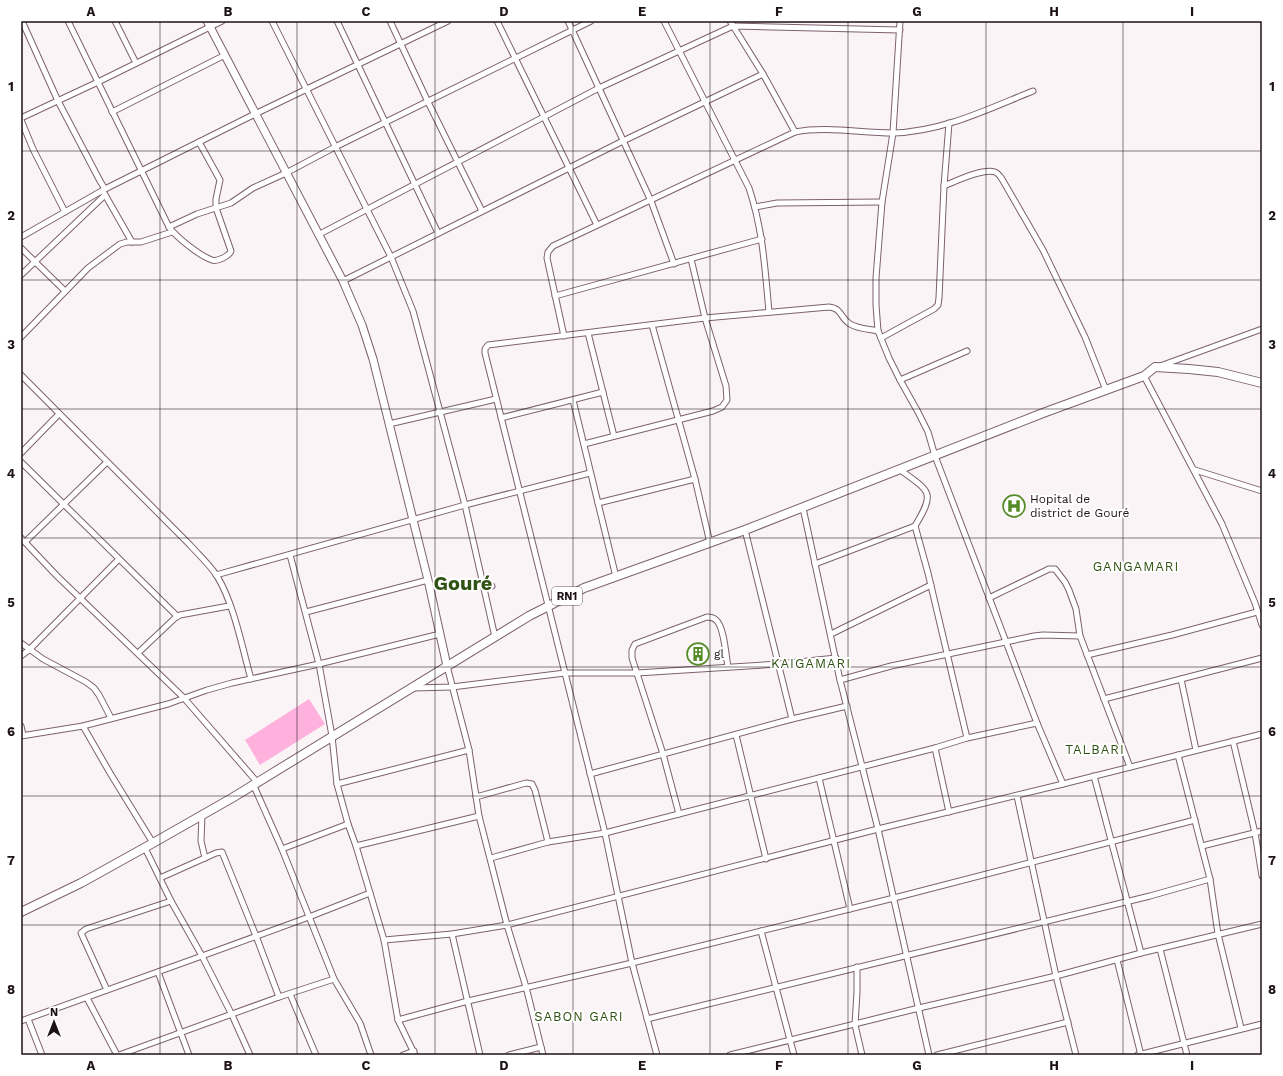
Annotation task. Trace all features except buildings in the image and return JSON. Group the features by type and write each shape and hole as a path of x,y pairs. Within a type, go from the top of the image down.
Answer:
{"highway":[{"name":"RN1","path":"21,912 81,883 145,848 547,606 584,588 803,508 899,469 1144,376 1155,367"},
{"path":"1155,367 1218,372 1262,383"}],"main road":[{"path":"209,24 343,281 362,325 373,359 428,580 447,666"}],"street":[{"path":"22,21 58,101 132,242"},
{"path":"68,21 172,232 198,252 216,261 229,254 231,251 216,208 216,199 220,180 199,142"},
{"path":"115,21 136,63"},
{"path":"65,212 33,149 21,119 136,63 209,24 222,21"},
{"path":"272,21 391,257 413,311 465,506 495,637"},
{"path":"337,21 438,233"},
{"path":"390,21 482,212"},
{"path":"21,237 141,171 448,21"},
{"path":"497,21 597,225"},
{"path":"568,21 651,200 674,264"},
{"path":"169,227 197,214 231,203 253,188 591,21"},
{"path":"664,21 749,188 762,239 769,312"},
{"path":"900,21 893,133 882,202 876,278 878,331 900,380 928,432 935,456 1006,643 1063,784"},
{"path":"731,23 763,74 795,132"},
{"path":"318,235 367,208 599,88 679,51 731,23 900,30"},
{"path":"112,112 225,55"},
{"path":"343,281 623,141 763,74"},
{"path":"564,336 547,258 548,252 554,246 795,132 805,130 826,130 893,133 922,129 966,118 1033,91"},
{"path":"881,338 934,309 938,305 949,123"},
{"path":"944,186 979,173 989,171 996,173 1002,179 1043,250 1085,337 1106,390"},
{"path":"21,275 104,191"},
{"path":"755,207 777,203 882,202"},
{"path":"21,337 88,268 120,244 127,242 141,242 172,232"},
{"path":"555,296 762,239"},
{"path":"21,248 65,290"},
{"path":"584,444 713,411 722,407 727,400 726,386 706,318 691,259"},
{"path":"657,1055 632,963 605,833 547,606 485,349 488,345 652,324 828,307 834,307 838,310 847,322 852,325 878,331"},
{"path":"652,324 695,479 710,543"},
{"path":"1155,367 1262,329"},
{"path":"588,333 614,436"},
{"path":"900,380 967,351"},
{"path":"21,375 190,545 216,575 230,606 251,679"},
{"path":"1144,376 1222,524 1262,625"},
{"path":"501,418 603,392"},
{"path":"389,424 496,399"},
{"path":"573,400 616,577"},
{"path":"21,453 59,414"},
{"path":"21,462 177,616"},
{"path":"107,462 64,505 23,540 57,576 184,698 255,783 334,979 360,1023 371,1055"},
{"path":"815,564 915,526 927,505 927,491 899,469"},
{"path":"1194,470 1262,491"},
{"path":"216,575 590,473"},
{"path":"598,503 695,479"},
{"path":"803,508 840,680 878,829 929,1055"},
{"path":"915,526 931,585 946,655 967,738"},
{"path":"745,530 792,720"},
{"path":"290,555 319,664 332,736 337,784 384,940 398,1020 414,1053 402,1055"},
{"path":"21,656 29,650 118,559"},
{"path":"989,598 1049,569 1055,570 1065,582 1076,608 1080,636 1130,767"},
{"path":"306,612 428,580"},
{"path":"831,634 931,585"},
{"path":"484,588 492,586"},
{"path":"138,653 177,616 230,606"},
{"path":"1087,655 1172,635 1258,612"},
{"path":"679,814 664,754 632,658 632,650 635,644 707,617 712,617 717,620 721,628 728,667"},
{"path":"21,726 22,736 83,726 151,708 207,690 440,634"},
{"path":"840,680 891,666 1043,635 1080,636"},
{"path":"21,643 29,650 94,688 111,718"},
{"path":"410,688 452,687 565,673 637,673 779,664 836,658"},
{"path":"1104,699 1262,658"},
{"path":"447,666 469,750 479,816 543,1055"},
{"path":"1181,679 1196,750"},
{"path":"590,774 847,706"},
{"path":"491,858 548,842 605,833 935,748 967,738 1037,722"},
{"path":"83,726 153,843"},
{"path":"384,940 452,934 507,925 878,829 1017,796 1262,734"},
{"path":"736,735 752,795 766,859"},
{"path":"1233,741 1255,833 1262,876"},
{"path":"935,748 949,812"},
{"path":"337,784 469,750"},
{"path":"1178,755 1210,879 1218,934 1241,1028"},
{"path":"1094,776 1141,953"},
{"path":"819,778 850,909"},
{"path":"476,798 526,783 532,784 535,790 548,842"},
{"path":"1017,796 1056,976 1076,1055"},
{"path":"202,814 201,841 205,858"},
{"path":"356,846 479,816"},
{"path":"398,1020 468,1001 632,963 894,898 1195,820"},
{"path":"282,849 348,824"},
{"path":"1202,846 1262,831"},
{"path":"145,848 170,901 202,956 232,1015 250,1055"},
{"path":"160,878 216,853 222,852 279,997"},
{"path":"648,1019 1127,901 1210,879"},
{"path":"21,1021 202,956 370,893"},
{"path":"106,990 81,933 86,929 170,901"},
{"path":"730,1055 1056,976 1141,953 1262,924"},
{"path":"761,931 794,1055"},
{"path":"452,934 480,1055"},
{"path":"1160,949 1186,1055"},
{"path":"1117,960 1140,1055 1241,1028 1262,1024"},
{"path":"857,967 855,1024 862,1055"},
{"path":"158,972 190,1055"},
{"path":"87,998 118,1055 279,997 334,979"},
{"path":"290,994 316,1055"},
{"path":"28,1019 42,1055"},
{"path":"937,1055 1068,1022"},
{"path":"509,1055 541,1047"}],"shaded area":[{"path":"309,699 325,724 260,765 245,740"}],"place":[{"name":"Hopital de district de Gouré","path":"1014,506"},
{"name":"gl","path":"698,654"}],"district":[{"name":"GANGAMARI","path":"1136,566"},
{"name":"Gouré","path":"463,583"},
{"name":"KAIGAMARI","path":"811,663"},
{"name":"TALBARI","path":"1095,749"},
{"name":"SABON GARI","path":"579,1016"}]}
